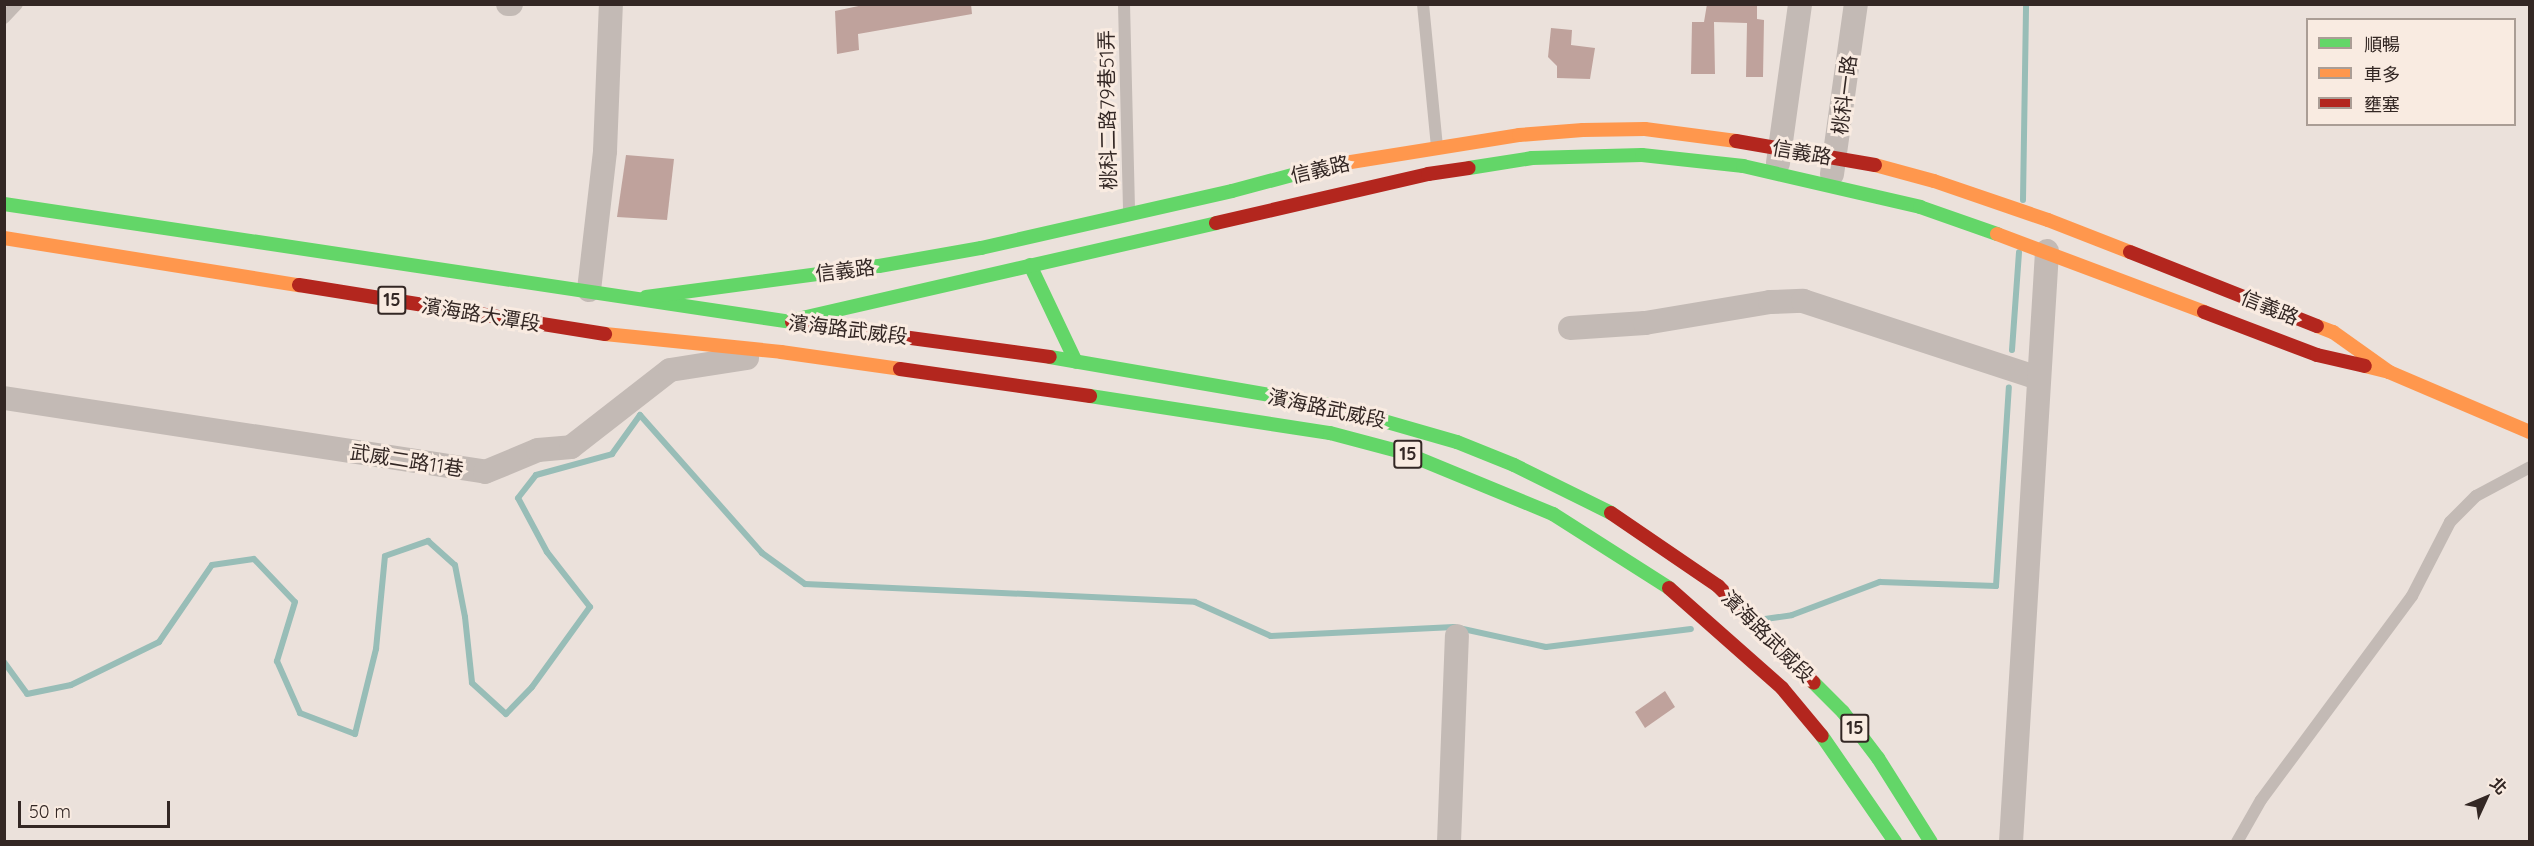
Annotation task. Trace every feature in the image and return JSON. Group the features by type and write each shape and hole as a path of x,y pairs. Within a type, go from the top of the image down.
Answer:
{"main road":[{"name":"信義路","path":"641,298 786,283 981,248 1323,167 1437,146 1583,130 1645,129 1781,148 1836,158 1934,181 2042,218 2333,332 2389,372"},
{"name":"信義路","path":"785,332 1030,266 1443,171 1532,158 1642,155 1743,166 1920,207 2040,249 2317,355 2389,372 2529,432"},
{"name":"濱海路大潭段","path":"4,204 641,298"},
{"name":"濱海路大潭段","path":"4,238 627,337 785,332"},
{"path":"1030,266 1076,362"},
{"name":"濱海路武威段","path":"641,298 785,332 1330,434 1405,453 1553,514 1665,584 1782,688 1823,737 1895,842"},
{"name":"濱海路武威段","path":"785,332 1005,350 1328,405 1457,442 1514,465 1621,518 1718,586 1843,712 1878,758 1930,842"}],"street":[{"path":"590,290 605,152 611,4"},
{"path":"1776,173 1800,4"},
{"name":"桃科一路","path":"1830,185 1836,158 1856,4"},
{"path":"2011,842 2039,378 2040,249"},
{"path":"1570,328 1645,323 1705,315 1770,302 1803,301 2039,378"},
{"name":"武威二路11巷","path":"4,398 485,472 538,450 571,447 670,370 785,332"},
{"path":"1449,842 1457,636"}],"lane":[{"path":"4,18 16,4"},
{"name":"桃科二路79巷51弄","path":"1124,4 1129,214"},
{"path":"1424,4 1437,146 1443,171"},
{"path":"2237,842 2268,790 2412,596 2450,522 2476,496 2529,467"}],"building":[{"path":"868,4 971,4 972,14 858,34 859,50 837,54 835,11"},
{"path":"1707,4 1757,4 1757,19 1764,20 1763,77 1746,77 1747,23 1714,22 1715,74 1691,74 1692,22 1704,22"},
{"path":"1551,28 1572,30 1571,45 1595,48 1590,79 1557,78 1557,66 1548,57"},
{"path":"626,155 674,159 667,220 617,217"},
{"path":"1665,691 1675,707 1645,728 1635,712"}],"waterway":[{"path":"2023,200 2026,4"},
{"path":"2012,350 2019,252"},
{"path":"1765,619 1792,615 1880,582 1996,586 2009,387"},
{"path":"4,662 27,694 71,685 159,642 212,565 254,559 295,602 277,661 300,713 355,734 376,649 385,556 428,541 455,565 465,617 472,683 506,714 532,687 590,607 547,552 518,498 536,475 612,454 640,415 762,553 805,584 1195,602 1271,636 1454,627 1546,647 1691,629"}],"traffic: fast":[{"path":"1469,168 1532,158 1642,155 1743,166 1920,207 1997,234"},
{"path":"646,297 879,266 981,248 1232,191 1326,166"},
{"path":"4,204 792,322"},
{"path":"789,321 1216,223"},
{"path":"1030,265 1076,362"},
{"path":"1050,357 1328,405 1457,442 1514,465 1611,513"},
{"path":"1090,396 1330,433 1405,453 1553,514 1669,588"},
{"path":"1814,683 1843,712 1878,758 1931,842"},
{"path":"1822,736 1895,842"}],"traffic: slow":[{"path":"1326,166 1519,135 1583,130 1645,129 1736,141"},
{"path":"1875,165 1934,181 2048,220 2130,252"},
{"path":"1997,234 2204,312"},
{"path":"4,238 299,285"},
{"path":"2317,326 2333,332 2389,372"},
{"path":"605,334 781,352 900,369"},
{"path":"2365,366 2389,372 2530,432"}],"traffic: jam":[{"path":"1736,141 1875,165"},
{"path":"1216,223 1428,174 1469,168"},
{"path":"2130,252 2317,326"},
{"path":"299,285 605,334"},
{"path":"2204,312 2317,355 2365,366"},
{"path":"792,322 1050,357"},
{"path":"900,369 1090,396"},
{"path":"1611,513 1718,586 1814,683"},
{"path":"1669,588 1782,688 1822,736"}]}
